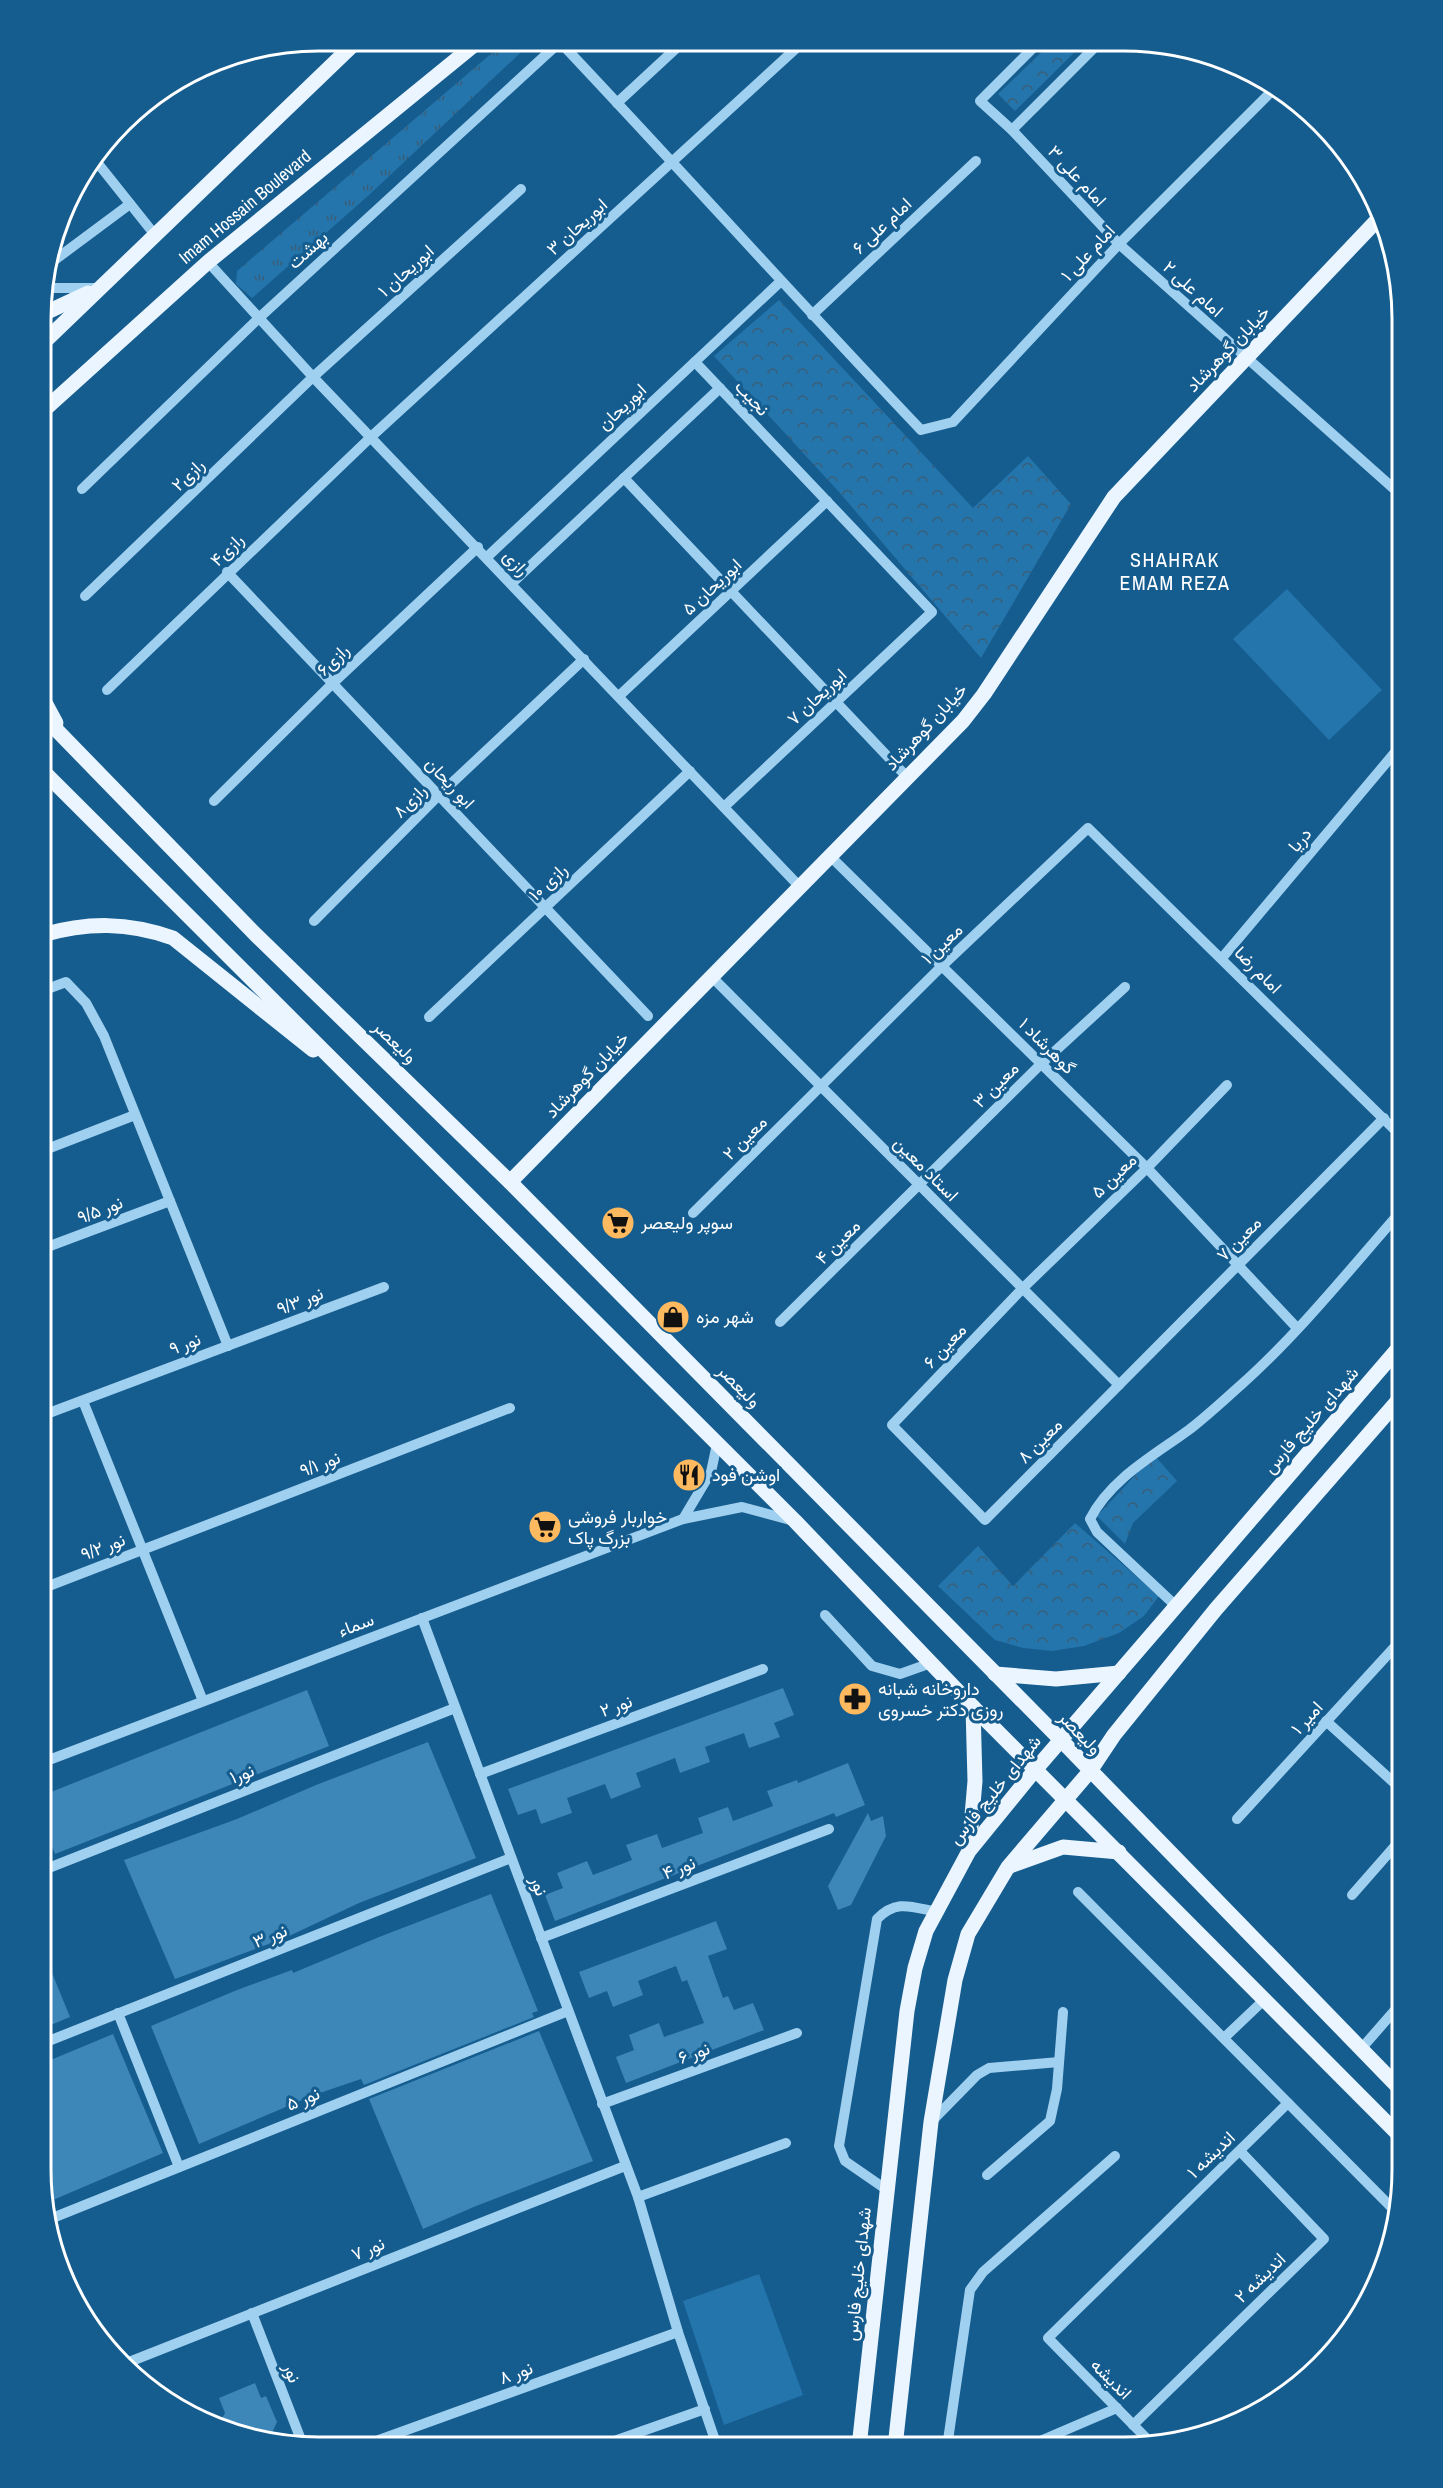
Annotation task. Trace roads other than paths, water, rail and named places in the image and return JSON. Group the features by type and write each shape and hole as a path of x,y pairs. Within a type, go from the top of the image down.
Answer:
{"main road":[{"name":"Imam Hossain Boulevard","path":"51,335 347,51"},
{"name":"Imam Hossain Boulevard","path":"51,406 208,262 467,51"},
{"name":"خیابان گوهرشاد","path":"510,1182 963,721 984,694 1114,497 1374,223"},
{"path":"52,310 99,288"},
{"path":"51,714 63,736"},
{"name":"ولیعصر","path":"51,725 256,936 510,1182 1061,1740 1392,2081"},
{"path":"51,780 374,1098 795,1521 973,1707 1392,2128"},
{"path":"51,932 66,928 109,925 149,930 173,938 374,1098"},
{"name":"شهدای خلیج فارس","path":"860,2437 909,2000 915,1968 926,1931 969,1851 1035,1770 1392,1356"},
{"path":"896,2437 931,2122 955,1980 968,1934 1008,1867 1090,1771 1114,1735 1216,1609 1392,1407"},
{"path":"995,1674 1056,1679 1119,1673"},
{"path":"969,1851 975,1781 973,1707"},
{"path":"1008,1867 1063,1847 1119,1852"}],"street":[{"name":"بهشت","path":"82,489 260,317 550,51"},
{"path":"568,51 673,161 812,315"},
{"path":"617,103 673,51"},
{"name":"ابوریحان ۳","path":"372,436 793,51"},
{"name":"امام علی ۳","path":"1030,51 980,101 1012,130 1119,244"},
{"path":"1012,130 1091,51"},
{"name":"امام علی ۱","path":"812,315 921,430 953,422 1119,244 1269,94"},
{"name":"امام علی ۶","path":"812,315 976,161"},
{"path":"99,165 155,235"},
{"name":"ابوریحان ۱","path":"313,376 521,189"},
{"path":"58,257 130,204"},
{"name":"امام علی ۲","path":"1119,244 1392,487"},
{"name":"رازی","path":"208,262 313,376 799,886"},
{"name":"ابوریحان","path":"487,557 780,282"},
{"path":"53,288 99,288"},
{"path":"695,362 720,388"},
{"name":"رازی۲","path":"85,596 313,376"},
{"name":"نجیب","path":"512,583 720,388 932,612"},
{"name":"رازی۴","path":"107,690 372,436"},
{"path":"624,478 907,777"},
{"name":"ابوریحان ۵","path":"619,696 827,501"},
{"name":"رازی۶","path":"214,801 333,683 478,547"},
{"name":"ابو ریحان","path":"228,572 648,1016"},
{"name":"ابوریحان ۷","path":"724,807 932,612"},
{"name":"رازی۸","path":"314,921 439,795 584,659"},
{"name":"دریا","path":"1222,958 1392,756"},
{"name":"رازی ۱۰","path":"429,1017 690,771"},
{"name":"امام رضا","path":"1088,828 1392,1126"},
{"name":"معین ۱","path":"820,1087 943,965 1088,828"},
{"name":"گوهرشاد ۱","path":"830,856 1148,1168 1297,1328"},
{"name":"استاد معین","path":"711,976 1119,1385"},
{"name":"نور ۹","path":"51,988 66,982 86,1003 104,1036 228,1346 51,1412"},
{"name":"معین ۳","path":"919,1185 1041,1064 1125,987"},
{"name":"معین ۵","path":"1022,1289 1148,1168 1227,1085"},
{"name":"معین ۲","path":"693,1213 820,1087"},
{"path":"51,1147 135,1114"},
{"name":"معین ۷","path":"1119,1385 1384,1118"},
{"name":"معین ۴","path":"780,1322 919,1185"},
{"name":"نور ۹/۵","path":"51,1246 170,1201"},
{"path":"1176,1606 1097,1532 1090,1519 1096,1507 1146,1457 1200,1420 1244,1382 1297,1328 1392,1221"},
{"name":"نور ۹/۳","path":"228,1346 384,1287"},
{"name":"معین ۶","path":"986,1520 892,1425 1022,1289"},
{"name":"معین ۸","path":"986,1520 1119,1385"},
{"path":"83,1401 203,1701"},
{"name":"نور ۹/۱","path":"142,1550 510,1408"},
{"path":"683,1519 711,1472 717,1444"},
{"name":"سماء","path":"51,1759 683,1519 742,1507 795,1521"},
{"name":"نور ۹/۲","path":"51,1585 142,1550"},
{"path":"825,1615 872,1666 900,1674 931,1663"},
{"name":"نور","path":"422,1618 638,2198 678,2332 714,2437"},
{"name":"امیر ۱","path":"1237,1819 1392,1650"},
{"name":"نور ۲","path":"480,1774 763,1669"},
{"name":"نور۱","path":"51,1867 455,1708"},
{"path":"1326,1721 1392,1781"},
{"name":"نور ۴","path":"541,1938 829,1829"},
{"path":"1352,1895 1392,1849"},
{"name":"نور ۳","path":"51,2040 511,1858"},
{"path":"1078,1892 1390,2206"},
{"path":"887,2190 845,2161 839,2146 877,1919 887,1909 901,1905 937,1912"},
{"path":"1224,2038 1265,1999"},
{"name":"نور ۵","path":"55,2216 568,2011"},
{"path":"987,2175 1050,2121 1057,2089 1063,2012"},
{"path":"118,2013 179,2167"},
{"path":"1361,2049 1392,2013"},
{"name":"نور ۶","path":"602,2104 797,2033"},
{"path":"931,2122 977,2075 989,2068 1059,2062"},
{"name":"اندیشه ۱","path":"1048,2338 1288,2103"},
{"path":"638,2198 786,2143"},
{"name":"اندیشه ۲","path":"1133,2425 1324,2239 1240,2151"},
{"path":"948,2437 970,2290 983,2272 1115,2156"},
{"name":"نور ۷","path":"133,2361 625,2166"},
{"name":"نور","path":"252,2313 299,2436"},
{"name":"نور ۸","path":"387,2437 678,2332"},
{"name":"اندیشه","path":"1048,2338 1144,2436"},
{"path":"1049,2437 1117,2408"},
{"path":"626,2437 705,2409"}],"place":[{"name":"سوپر ولیعصر","path":"618,1223"},
{"name":"شهر مزه","path":"673,1317"},
{"name":"اوشن فود","path":"689,1475"},
{"name":"خواربار فروشی بزرگ پاک","path":"545,1527"},
{"name":"داروخانه شبانه روزی دکتر خسروی","path":"855,1699"}],"district":[{"name":"SHAHRAK EMAM REZA","path":"1175,572"}]}
